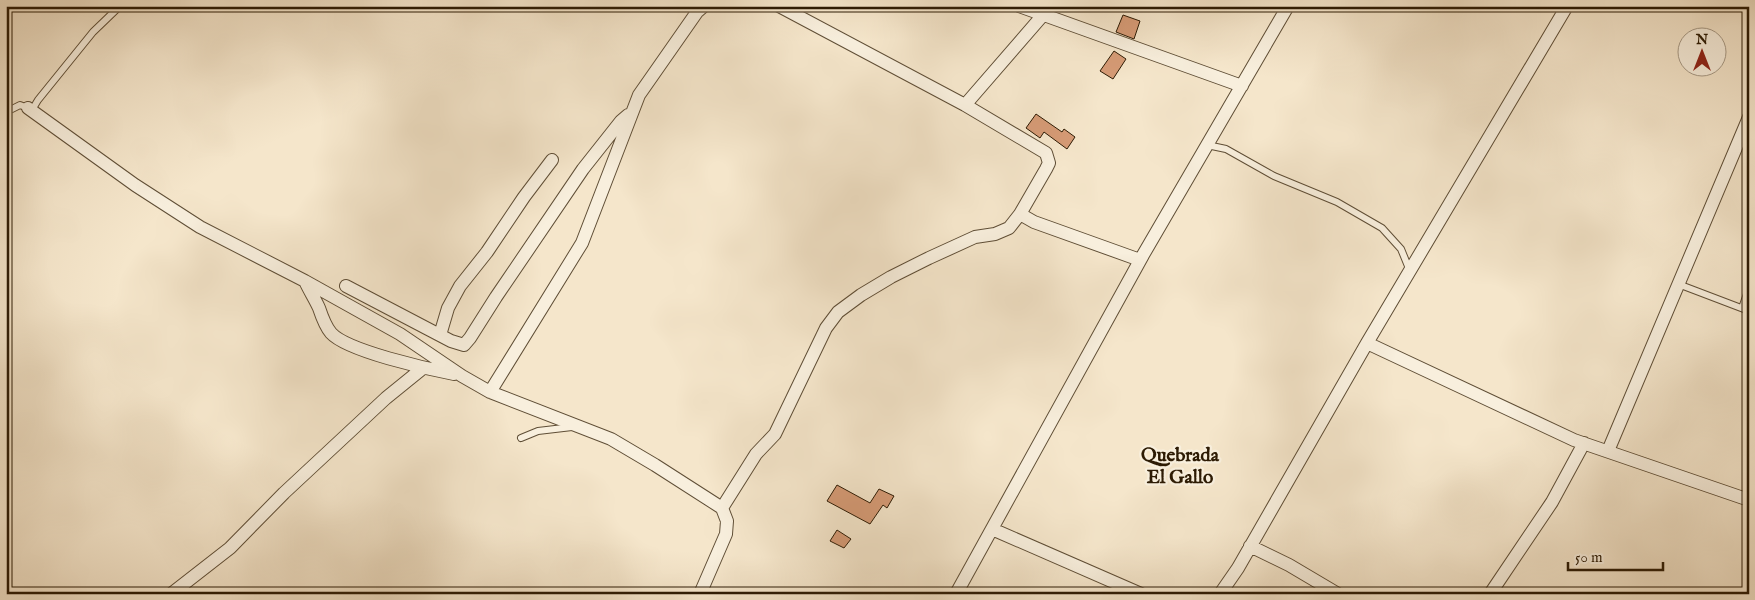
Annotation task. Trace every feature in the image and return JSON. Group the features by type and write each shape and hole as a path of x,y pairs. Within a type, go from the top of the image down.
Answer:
{"street":[{"path":"490,392 582,243 639,95 697,12 704,6"},
{"path":"722,508 756,454 775,434 826,328 838,312 861,295 891,277 929,258 975,238 996,234 1009,228 1020,214 1046,169 1049,158 1046,153 965,105 779,6"},
{"path":"1020,6 1242,86"},
{"path":"956,594 1140,260 1288,6"},
{"path":"1220,594 1567,6"},
{"path":"965,105 1043,15"},
{"path":"30,109 134,185 200,227 305,281 400,334 462,376 490,392 611,439 722,508 727,521 726,534 700,594"},
{"path":"346,286 446,338 464,345 583,169 621,121 632,112"},
{"path":"1608,451 1749,117"},
{"path":"447,365 448,308 460,286 488,252 524,197 552,160"},
{"path":"1020,214 1034,222 1140,260"},
{"path":"305,281 326,325 339,340 372,353 423,368 462,376"},
{"path":"1367,343 1584,443 1749,500"},
{"path":"171,594 230,548 284,493 386,398 423,368"},
{"path":"1490,594 1552,502 1584,443"},
{"path":"992,529 1142,594"},
{"path":"1250,546 1289,565 1338,594"}],"lane":[{"path":"6,112 20,105 30,109 93,32 120,6"},
{"path":"1207,144 1226,149 1274,176 1337,202 1382,228 1401,249 1410,271"},
{"path":"1678,284 1745,309 1749,288"},
{"path":"521,438 538,431 576,427"}],"building":[{"path":"1123,15 1140,21 1134,39 1116,32"},
{"path":"1114,51 1126,59 1113,79 1100,71"},
{"path":"1036,114 1062,132 1064,129 1075,137 1067,149 1044,132 1040,138 1026,128"},
{"path":"837,485 870,503 879,489 894,496 887,508 883,505 870,524 827,501"},
{"path":"837,530 851,539 844,548 830,541"}],"district":[{"name":"Quebrada El Gallo","path":"1180,467"}]}
